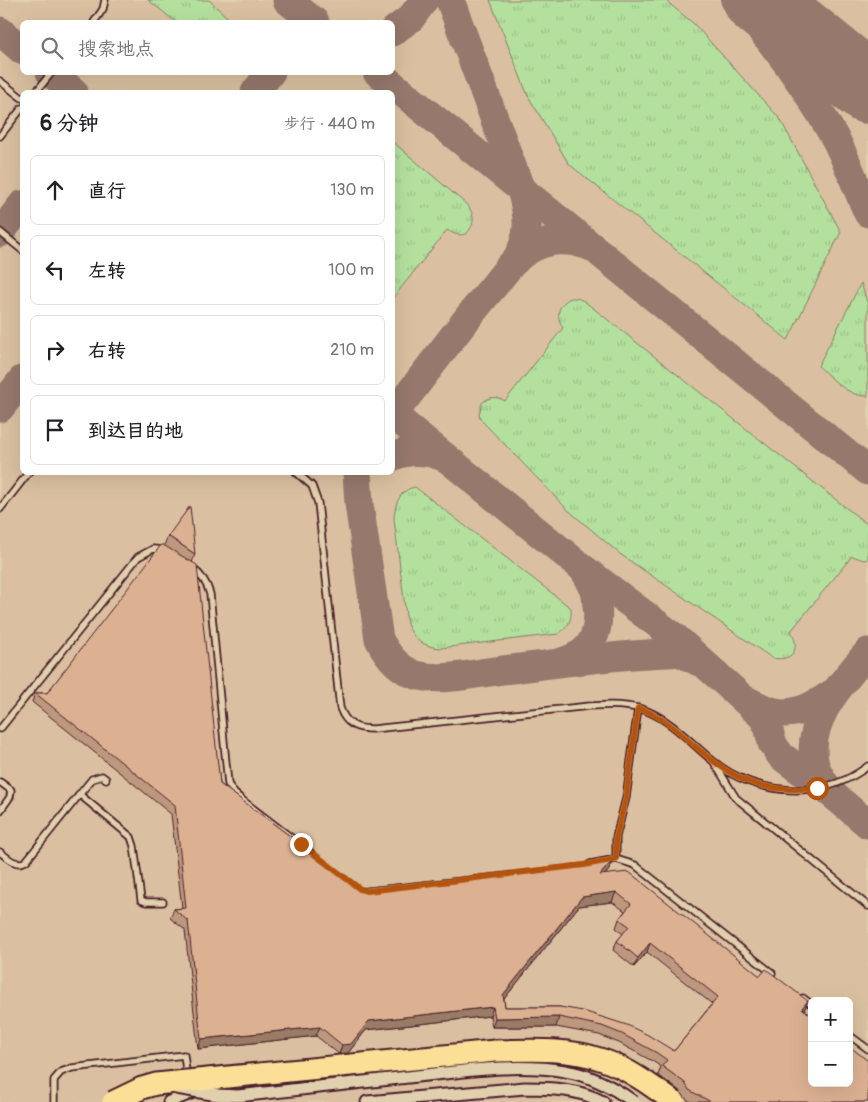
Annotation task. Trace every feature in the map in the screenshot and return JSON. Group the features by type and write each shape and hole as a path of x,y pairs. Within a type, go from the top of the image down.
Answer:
{"highway":[{"path":"113,1102 142,1088 156,1084 495,1051 541,1050 570,1052 604,1060 629,1072 674,1102"}],"street":[{"path":"169,1102 190,1098 204,1087 537,1057 580,1061 630,1081 656,1102"},
{"path":"156,1084 203,1093 238,1096 472,1070 536,1068 566,1071 592,1078 614,1088 634,1102"},
{"path":"367,1102 525,1088 550,1088 574,1091 603,1102"}],"lane":[{"path":"95,20 103,9 105,0"},
{"path":"38,90 50,75"},
{"path":"0,81 20,96"},
{"path":"0,136 20,111"},
{"path":"0,232 20,248"},
{"path":"0,509 27,475"},
{"path":"299,475 312,486 318,503 339,699 347,722 361,729 373,729 612,705 638,708 665,721 714,762 743,780 755,785 783,790 817,788 850,777 868,766"},
{"path":"0,729 138,557 145,552 153,550 162,549 170,553"},
{"path":"184,563 198,572 207,582 210,594 228,784 242,800 312,853"},
{"path":"616,859 616,837 626,798 638,708"},
{"path":"714,762 736,798 868,906"},
{"path":"0,852 17,863 26,861 92,779 102,776 106,779"},
{"path":"0,782 11,790 10,797 0,811"},
{"path":"79,794 131,837 134,846 141,900 146,902 163,902"},
{"path":"584,865 616,859 635,865 781,981"},
{"path":"796,993 808,1002"},
{"path":"853,1038 868,1049"},
{"path":"54,1102 54,1080 61,1072 72,1068 184,1055 190,1098"}],"shaded area":[{"path":"0,0 868,0 868,1102 0,1102"}],"green space":[{"path":"148,0 209,0 230,20 173,20"},
{"path":"490,0 665,0 694,24 780,119 841,232 788,340 569,164 528,96"},
{"path":"395,144 466,204 473,215 473,223 466,234 456,234 447,230 395,295"},
{"path":"861,283 868,305 868,396 847,390 818,366"},
{"path":"571,298 584,301 868,525 868,559 864,560 852,556 791,631 794,637 795,649 790,656 779,659 772,658 620,554 568,510 481,420 479,414 482,403 493,398 505,401 563,328 559,319 559,310 563,303"},
{"path":"415,487 571,608 569,623 564,629 558,634 440,648 424,644 416,638 407,624 394,519 395,508 399,498 405,491"}],"building":[{"path":"190,506 195,554 168,536"},
{"path":"161,545 163,545 197,565 220,784 360,888 612,861 600,875 629,872 760,976 766,969 808,1001 802,1008 808,1013 808,1087 853,1087 853,1049 868,1061 868,1102 711,1102 689,1090 685,1083 662,1066 667,1060 622,1034 602,1026 559,1017 495,1018 493,1007 369,1021 351,1044 342,1045 320,1027 201,1039 188,921 174,909 186,908 175,805 35,693 47,693","holes":["616,892 631,904 619,919 629,926 617,941 638,958 650,943 718,997 674,1051 627,1025 583,1011 560,1007 505,1007 503,995 582,897"]}],"taxiway":[{"path":"287,0 312,20"},
{"path":"395,30 411,18 424,0"},
{"path":"450,0 524,200 527,217 526,234 516,260"},
{"path":"735,0 777,50 814,103 836,140 868,213"},
{"path":"0,31 20,48"},
{"path":"54,75 72,90"},
{"path":"257,90 269,75"},
{"path":"381,75 868,471"},
{"path":"0,233 20,208"},
{"path":"395,412 504,272 522,254 543,244 559,241 575,242 592,247"},
{"path":"0,408 20,383"},
{"path":"395,416 580,566 676,638 762,716 768,726 772,743 781,756 868,824"},
{"path":"395,456 419,452 446,458"},
{"path":"357,475 359,504 379,639 394,661 404,669 416,675 446,678 604,658 679,652 699,662"},
{"path":"562,662 576,657 583,652 595,634 598,611 596,599 589,578 583,569"},
{"path":"830,792 815,765 813,749 815,733 820,718 837,690 868,652"},
{"path":"746,700 767,710 785,713 802,710 833,693"}],"runway":[{"path":"759,0 868,88"}],"route":[{"path":"301,844 360,889 367,891 584,865 616,859 616,837 624,810 638,708 656,715 665,721 714,762 730,774 743,780 755,785 783,790 817,788"}]}
